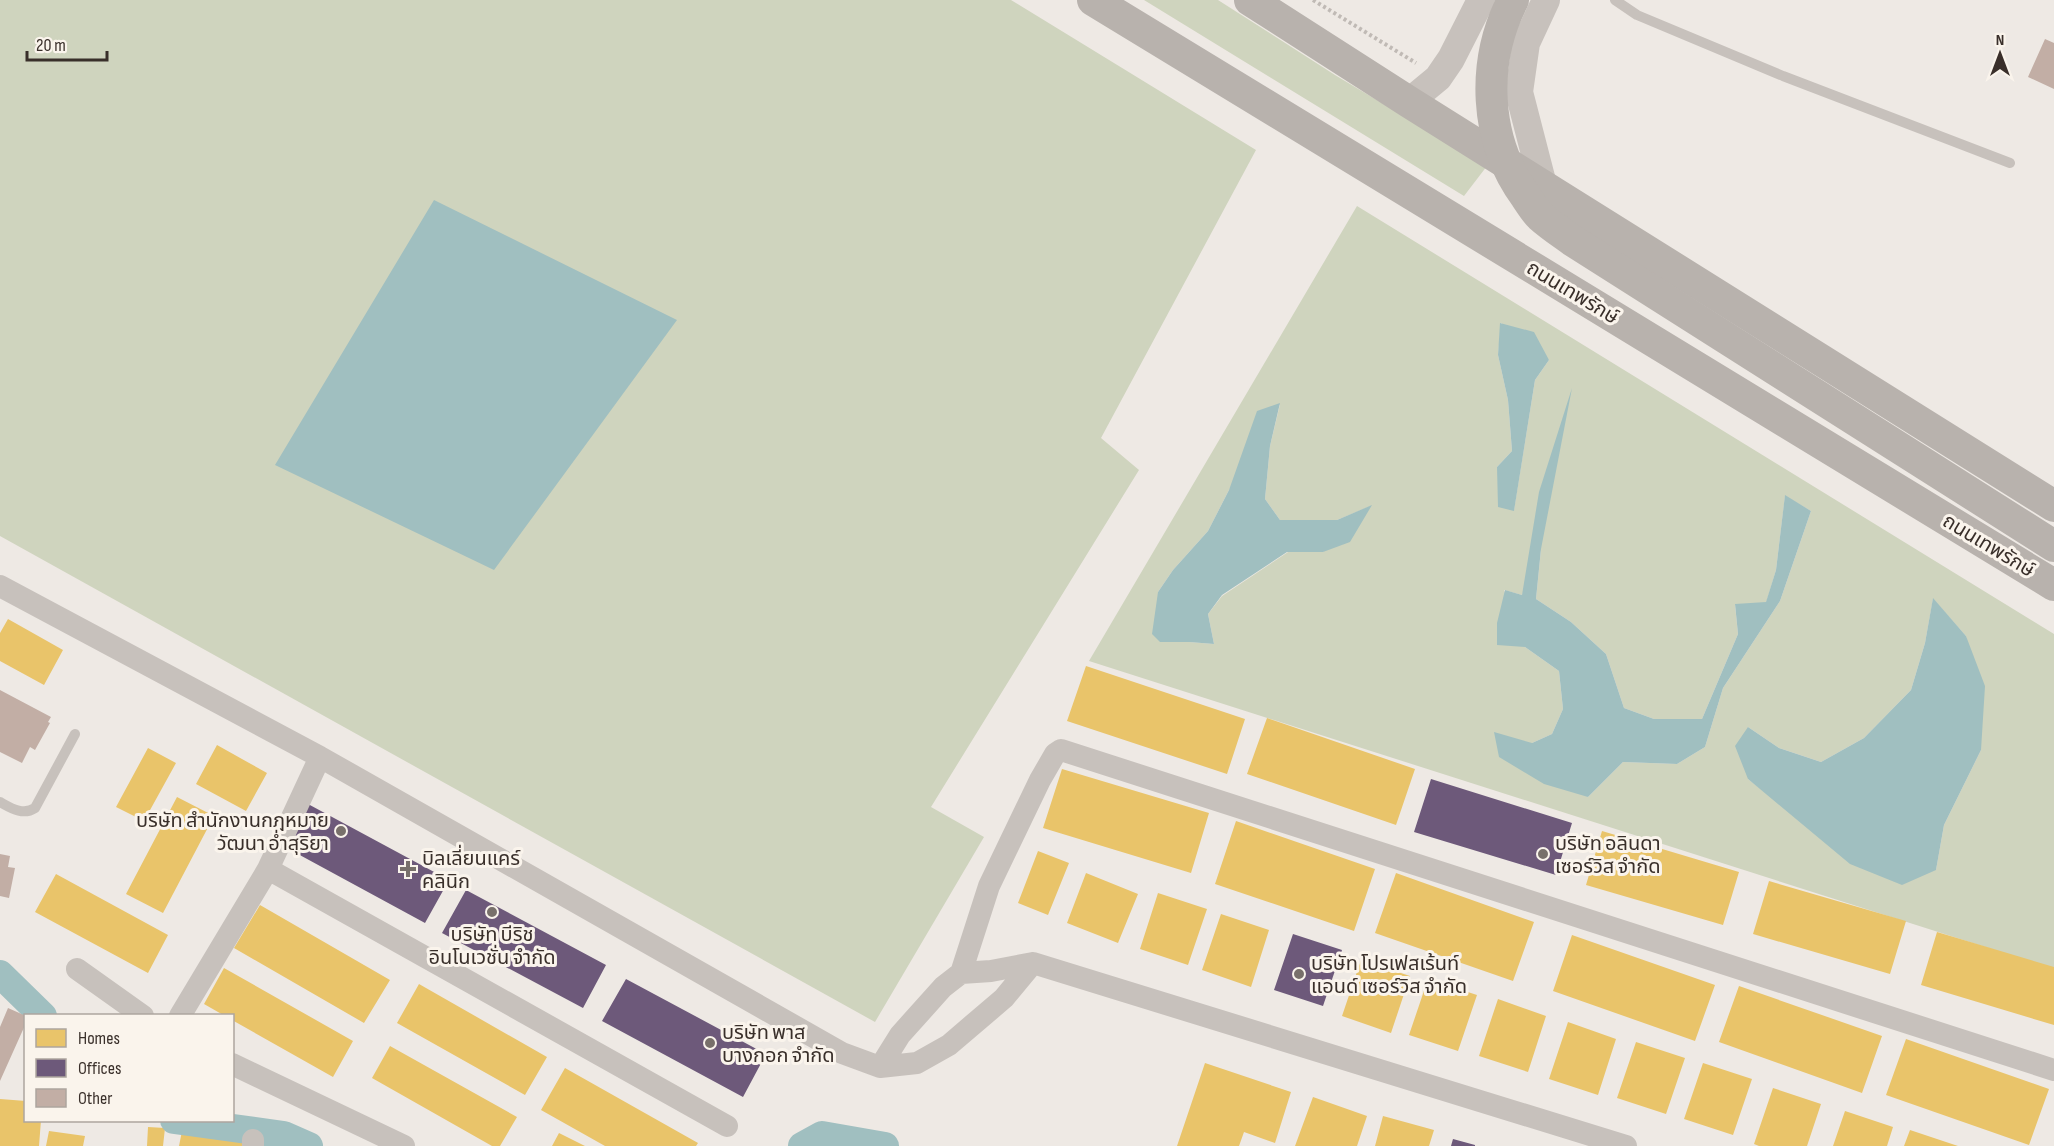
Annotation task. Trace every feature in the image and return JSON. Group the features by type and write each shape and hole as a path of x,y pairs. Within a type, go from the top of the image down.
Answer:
{"main road":[{"name":"ถนนเทพรักษ์","path":"1093,0 2054,585"},
{"path":"1250,0 1408,102 2054,506"},
{"path":"1513,0 1505,15 1495,50 1490,99 1497,138 1513,180 1539,214 1573,241 2054,546"}],"street":[{"path":"1408,102 1438,78 1451,59 1481,0"},
{"path":"1543,185 1519,92 1526,43 1546,0"},
{"path":"1468,26 1470,42 1476,53 1486,58 1513,54 1526,43"},
{"path":"0,586 320,757 842,1053 880,1067 917,1063 949,1045 1004,998 1033,963"},
{"path":"961,974 989,886 1040,780 1055,754 1060,750 2054,1070"},
{"path":"181,1014 268,868 320,757"},
{"path":"268,868 727,1126"},
{"path":"880,1067 900,1035 943,987 961,974 1033,963 1626,1146"},
{"path":"77,969 140,1014"},
{"path":"234,1065 404,1146"}],"lane":[{"path":"1615,0 1637,15 1783,76 2010,163"},
{"path":"0,802 22,812 30,812 35,808 75,734"}],"path":[{"path":"1313,0 1416,63"}],"green space":[{"path":"0,0 1011,0 1256,150 1101,438 1139,470 931,807 984,837 875,1022 0,536"},
{"path":"1144,0 1218,0 1335,75 1487,166 1464,196"},
{"path":"1357,206 2054,634 2054,969 1089,661","holes":["1501,323 1549,360 1535,380 1514,510 1497,467 1512,451 1508,400 1498,355","1280,404 1270,446 1265,499 1280,520 1337,520 1371,506 1323,552 1288,552 1222,596 1208,614 1214,644 1189,642 1158,592 1173,570 1208,531 1229,490","1785,496 1811,511 1780,601 1723,688 1705,747 1677,764 1623,762 1588,797 1532,743 1552,734 1563,709 1559,671 1525,647 1504,590 1522,595 1541,549 1536,599 1571,622 1606,654 1624,708 1654,719 1702,719 1738,634 1735,605 1766,603 1776,570","1933,599 1966,636 1981,750 1944,825 1936,870 1789,811 1748,779 1748,727 1779,748 1821,762 1864,738 1911,690 1925,643"]}],"water":[{"path":"434,200 677,320 494,570 275,465"},
{"path":"1500,323 1534,332 1549,360 1535,380 1514,511 1498,507 1497,467 1512,451 1508,400 1498,355"},
{"path":"1572,388 1541,549 1536,599 1571,622 1606,654 1624,708 1654,719 1702,719 1738,634 1735,604 1766,602 1776,570 1785,495 1811,511 1780,601 1723,688 1705,747 1677,764 1623,762 1588,797 1544,784 1499,757 1494,732 1532,743 1552,734 1563,709 1559,671 1525,647 1497,645 1497,623 1505,590 1522,595 1539,492"},
{"path":"1280,403 1270,446 1265,499 1280,520 1337,520 1372,505 1350,542 1323,552 1287,552 1222,595 1208,614 1214,644 1160,642 1152,634 1158,592 1173,570 1208,531 1229,490 1257,411"},
{"path":"1933,598 1966,636 1985,686 1981,750 1944,825 1936,870 1902,885 1850,864 1748,779 1735,746 1748,727 1779,748 1821,762 1864,738 1911,690 1925,643"}],"building: Homes":[{"path":"8,619 63,650 44,685 0,661 0,633"},
{"path":"1086,666 1245,719 1227,774 1067,721"},
{"path":"1267,718 1415,769 1396,825 1247,774"},
{"path":"217,745 267,773 246,811 196,784"},
{"path":"148,748 176,763 144,821 116,807"},
{"path":"1062,769 1209,813 1191,873 1043,828"},
{"path":"177,797 214,816 163,913 126,894"},
{"path":"1236,821 1375,869 1354,931 1215,884"},
{"path":"1602,831 1739,872 1723,925 1586,885"},
{"path":"1038,851 1069,863 1048,915 1018,903"},
{"path":"1086,873 1138,894 1118,943 1067,923"},
{"path":"1396,873 1534,922 1513,981 1375,933"},
{"path":"56,874 168,935 148,973 35,912"},
{"path":"1769,881 1906,921 1890,974 1753,934"},
{"path":"1158,893 1207,909 1188,965 1140,949"},
{"path":"260,905 390,980 364,1023 234,948"},
{"path":"1221,914 1269,930 1251,987 1202,970"},
{"path":"1937,932 2054,967 2054,1025 1921,985"},
{"path":"1572,935 1715,985 1695,1041 1553,991"},
{"path":"1361,960 1410,976 1391,1033 1342,1016"},
{"path":"224,968 353,1041 333,1077 234,1021 234,1014 222,1014 204,1004"},
{"path":"1428,979 1477,995 1458,1051 1409,1035"},
{"path":"419,984 547,1057 525,1095 397,1023"},
{"path":"1739,986 1882,1036 1862,1093 1719,1042"},
{"path":"1498,999 1546,1016 1528,1072 1479,1056"},
{"path":"1568,1022 1616,1039 1598,1095 1549,1079"},
{"path":"1906,1039 2049,1089 2029,1145 1886,1095"},
{"path":"1636,1042 1685,1058 1666,1114 1617,1098"},
{"path":"390,1046 517,1117 500,1146 492,1146 372,1078"},
{"path":"1205,1063 1291,1092 1275,1143 1244,1132 1239,1146 1177,1146"},
{"path":"1703,1063 1752,1079 1733,1135 1684,1119"},
{"path":"565,1068 698,1143 696,1146 605,1146 541,1110"},
{"path":"1773,1088 1821,1104 1807,1146 1759,1146 1754,1144"},
{"path":"1313,1097 1367,1116 1357,1146 1295,1146"},
{"path":"0,1099 24,1101 24,1122 41,1122 39,1146 0,1146"},
{"path":"1845,1111 1893,1127 1887,1146 1833,1146"},
{"path":"1383,1116 1434,1130 1429,1146 1375,1146"},
{"path":"148,1127 165,1128 163,1146 147,1146"},
{"path":"1910,1130 1958,1146 1904,1146"},
{"path":"49,1131 85,1136 83,1146 46,1146"},
{"path":"182,1131 246,1143 245,1146 179,1146"},
{"path":"559,1133 585,1146 552,1146"}],"building: Offices":[{"path":"1431,779 1572,823 1556,875 1414,832"},
{"path":"308,804 449,880 425,923 285,847"},
{"path":"466,890 606,965 583,1008 442,933"},
{"path":"1293,934 1342,950 1323,1006 1274,990"},
{"path":"626,979 766,1054 743,1097 602,1021"},
{"path":"1453,1139 1475,1145 1475,1146 1451,1146"}],"building: Other":[{"path":"2045,39 2054,43 2054,89 2028,77"},
{"path":"0,690 51,717 35,750 30,747 22,763 0,752"},
{"path":"0,854 10,856 8,867 15,868 9,898 0,896"},
{"path":"8,1008 24,1015 24,1027 0,1081 0,1027"}],"waterway":[{"path":"0,974 41,1014"},
{"path":"189,1122 284,1135 309,1146"},
{"path":"802,1146 822,1135 885,1146"}],"place":[{"name":"บริษัท สำนักงานกฎหมาย วัฒนา อ่ำสุริยา","path":"341,831"},
{"name":"บริษัท อลินดา เซอร์วิส จำกัด","path":"1543,854"},
{"name":"บิลเลี่ยนแคร์ คลินิก","path":"408,869"},
{"name":"บริษัท บีริช อินโนเวชั่น จำกัด","path":"492,912"},
{"name":"บริษัท โปรเฟสเร้นท์ แอนด์ เซอร์วิส จำกัด","path":"1299,974"},
{"name":"บริษัท พาส บางกอก จำกัด","path":"710,1043"}]}
